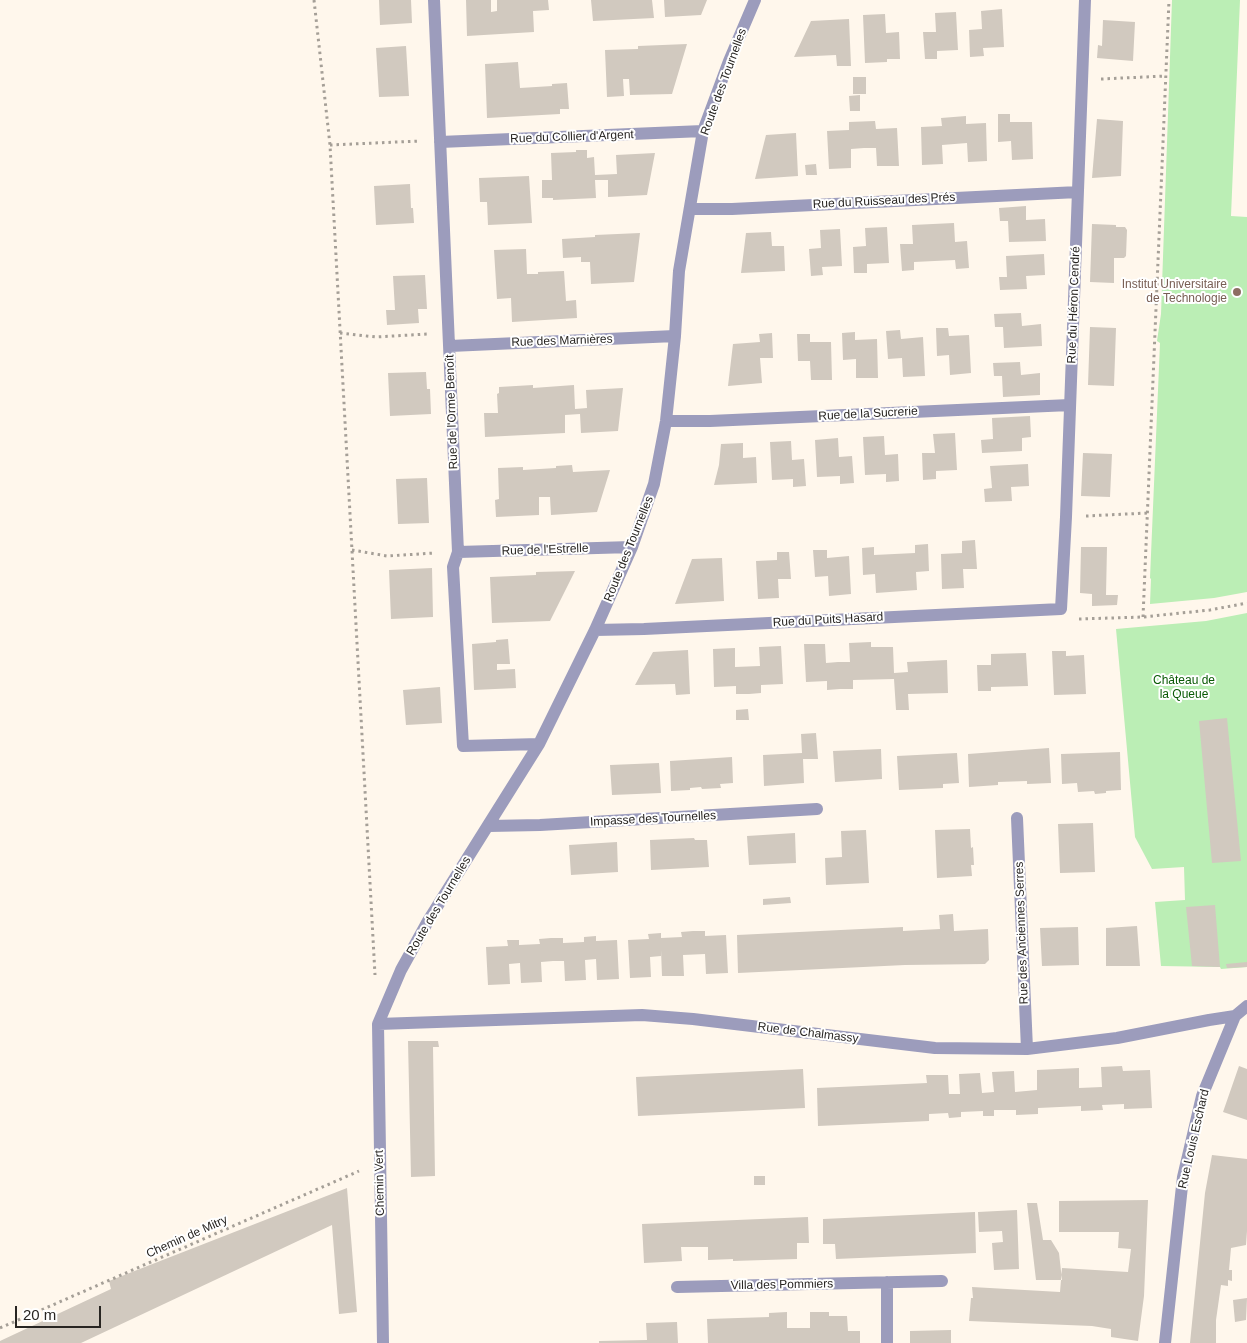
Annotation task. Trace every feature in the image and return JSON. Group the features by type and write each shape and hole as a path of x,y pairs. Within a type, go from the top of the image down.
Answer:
{"street":[{"name":"Rue de l'Orme Benoît","path":"434,0 458,552 453,567 463,746 539,744"},
{"name":"Route des Tournelles","path":"378,1024 401,970 428,921 539,744 595,630 632,547 654,484 666,421 675,336 679,272 703,131 729,61 755,0"},
{"name":"Rue du Héron Cendré","path":"1061,609 1085,0"},
{"name":"Rue du Collier d'Argent","path":"440,142 703,131"},
{"name":"Rue du Ruisseau des Prés","path":"690,209 1078,192"},
{"name":"Rue des Marnières","path":"450,346 675,336"},
{"name":"Rue de la Sucrerie","path":"666,421 719,421 1070,405"},
{"name":"Rue de l'Estrelle","path":"458,552 632,547"},
{"name":"Rue du Puits Hasard","path":"595,630 1061,609"},
{"name":"Impasse des Tournelles","path":"489,826 540,825 817,809"},
{"name":"Rue des Anciennes Serres","path":"1017,818 1026,1049"},
{"name":"Rue Louis Eschard","path":"1165,1343 1183,1177 1202,1096 1235,1016 1247,1006"},
{"name":"Rue de Chalmassy","path":"378,1024 642,1015 693,1019 935,1048 1026,1049 1117,1038 1235,1016"},
{"name":"Chemin Vert","path":"378,1024 384,1343"},
{"name":"Villa des Pommiers","path":"677,1287 942,1281"},
{"path":"887,1282 888,1343"}],"path":[{"path":"314,0 330,144 376,984"},
{"path":"1143,617 1169,0"},
{"path":"1083,80 1166,76"},
{"path":"330,144 440,142"},
{"path":"340,334 376,337 449,333"},
{"path":"1066,517 1148,513"},
{"path":"352,550 387,556 458,552"},
{"path":"1061,609 1075,619 1143,617 1210,610 1247,603"},
{"name":"Chemin de Mitry","path":"0,1328 380,1162"}],"green space":[{"path":"1172,0 1240,0 1231,216 1247,217 1247,592 1214,598 1150,604 1160,343 1157,341 1161,314"},
{"name":"Château de la Queue","path":"1247,613 1247,967 1221,969 1220,967 1161,966 1155,902 1185,900 1184,867 1152,869 1135,837 1116,629 1206,621"}],"building":[{"path":"379,0 411,0 412,23 380,25"},
{"path":"466,0 491,0 491,12 497,11 497,0 548,0 549,10 533,11 534,32 467,36"},
{"path":"591,0 652,0 654,18 593,21"},
{"path":"664,0 707,0 701,15 665,17"},
{"path":"1002,9 1004,47 983,48 984,56 970,57 969,30 982,29 981,11"},
{"path":"956,12 958,50 937,51 937,59 925,59 923,32 936,32 935,13"},
{"path":"885,14 886,33 899,32 900,59 887,59 887,62 865,63 863,15"},
{"path":"849,19 851,66 837,66 836,55 794,57 811,21"},
{"path":"1103,20 1135,22 1133,61 1097,58 1098,45 1102,46"},
{"path":"687,44 672,94 630,95 629,79 623,79 624,96 607,97 605,50 638,49 638,46"},
{"path":"406,46 409,96 379,97 376,48"},
{"path":"518,62 520,88 567,83 569,109 560,109 560,114 487,118 485,64"},
{"path":"853,77 866,77 866,94 853,94"},
{"path":"860,95 860,111 850,111 849,96"},
{"path":"998,114 1010,114 1010,122 1032,122 1033,159 1012,160 1011,141 998,142"},
{"path":"966,116 966,124 986,123 987,161 968,162 967,143 942,145 943,164 922,165 921,127 942,126 941,118"},
{"path":"1097,119 1123,121 1121,176 1092,178"},
{"path":"875,121 876,129 897,128 899,166 877,166 876,148 864,148 851,149 851,168 829,169 827,131 849,130 849,122"},
{"path":"796,133 798,176 755,179 766,135"},
{"path":"576,150 587,150 587,158 594,157 595,175 617,174 616,155 655,153 647,195 608,197 608,180 595,180 596,198 553,200 553,198 542,198 542,180 552,180 551,153 576,152"},
{"path":"816,164 817,175 806,175 805,165"},
{"path":"529,176 532,223 488,225 487,202 480,202 479,178"},
{"path":"410,184 414,223 376,225 374,186"},
{"path":"1026,206 1026,220 1045,219 1046,241 1009,242 1008,221 1000,221 999,208"},
{"path":"954,223 955,242 967,241 969,268 956,269 955,260 914,262 914,270 902,271 900,244 913,244 912,225"},
{"path":"1092,224 1116,225 1116,227 1125,227 1127,230 1126,256 1124,258 1114,258 1114,283 1090,282"},
{"path":"887,227 889,263 867,264 867,273 854,273 853,247 866,246 865,228"},
{"path":"840,229 842,266 822,267 823,275 811,276 809,249 821,248 820,230"},
{"path":"771,232 772,246 784,246 785,271 741,273 746,233"},
{"path":"640,233 634,282 591,284 590,262 581,262 581,257 563,258 562,239"},
{"path":"526,249 527,274 564,271 566,301 576,300 577,318 512,322 511,298 497,299 494,250"},
{"path":"1044,254 1045,275 1026,276 1027,289 1000,290 999,277 1007,277 1006,256"},
{"path":"425,275 427,309 418,309 419,323 387,325 386,310 395,310 393,276"},
{"path":"1021,313 1022,326 1041,324 1042,346 1004,348 1003,327 995,327 994,314"},
{"path":"1090,327 1116,328 1114,386 1088,385"},
{"path":"936,328 948,328 949,336 969,335 971,373 950,375 949,355 937,356"},
{"path":"900,330 901,339 923,337 925,376 903,377 902,358 888,359 886,331"},
{"path":"855,332 855,340 877,339 878,378 856,378 856,359 843,360 842,333"},
{"path":"772,333 773,358 760,358 762,383 728,386 733,344 760,342 759,334"},
{"path":"797,334 810,334 810,342 831,342 832,380 811,380 810,361 798,361"},
{"path":"1020,362 1021,375 1040,373 1040,395 1003,397 1002,376 994,376 993,363"},
{"path":"426,372 427,389 430,389 431,414 390,416 388,373"},
{"path":"533,385 533,388 574,385 575,409 587,408 586,390 623,388 618,431 581,433 580,414 565,415 565,433 485,437 484,413 498,413 497,394 499,393 499,387"},
{"path":"1030,416 1031,437 1022,438 1022,451 982,453 981,440 993,439 992,418"},
{"path":"955,433 957,470 936,471 936,479 923,480 922,453 935,453 933,434"},
{"path":"884,436 885,455 898,454 899,481 886,482 886,474 865,475 863,437"},
{"path":"838,438 839,457 852,456 854,483 840,484 840,476 817,477 815,440"},
{"path":"791,441 792,460 804,459 806,486 793,487 793,479 772,480 770,442"},
{"path":"743,443 743,458 756,457 757,483 714,485 719,465 721,444"},
{"path":"1083,453 1112,454 1110,497 1081,496"},
{"path":"1028,464 1029,486 1011,487 1012,501 985,502 984,489 992,488 990,466"},
{"path":"572,465 573,472 610,470 597,512 551,515 550,497 539,497 539,515 496,517 495,500 499,499 498,468 523,467 523,470"},
{"path":"427,478 429,523 398,524 396,479"},
{"path":"975,540 977,569 963,569 964,588 942,589 941,554 962,553 962,541"},
{"path":"928,544 929,571 916,572 917,590 876,593 875,574 863,575 862,548 874,547 874,555 915,553 915,545"},
{"path":"1081,547 1107,547 1106,595 1118,595 1117,605 1092,606 1092,594 1080,593"},
{"path":"813,550 827,550 827,558 849,556 851,594 829,596 828,576 815,577"},
{"path":"777,552 789,552 791,579 778,579 779,598 758,599 756,561 777,560"},
{"path":"722,558 724,601 675,604 692,559"},
{"path":"432,568 433,617 391,619 389,570"},
{"path":"575,571 550,621 492,623 490,577 536,575 536,572"},
{"path":"508,639 510,664 497,664 497,670 515,669 516,688 474,690 472,644"},
{"path":"871,642 871,647 893,647 894,673 908,672 907,662 947,660 948,693 908,694 909,710 896,710 894,679 853,680 853,689 827,690 827,681 806,682 804,644 825,644 826,663 850,662 849,643"},
{"path":"781,646 783,684 761,685 761,693 749,694 736,694 736,686 714,687 713,649 735,648 735,667 760,666 759,647"},
{"path":"688,650 690,694 676,695 675,684 635,685 653,652"},
{"path":"1052,651 1066,651 1066,656 1084,655 1086,694 1054,695"},
{"path":"1026,653 1028,686 991,687 991,691 978,691 977,665 991,665 991,654"},
{"path":"440,687 442,723 406,725 403,690"},
{"path":"748,709 749,720 736,720 736,710"},
{"path":"1227,718 1241,861 1212,863 1199,721"},
{"path":"816,733 818,759 803,759 804,783 764,786 763,755 802,753 801,734"},
{"path":"1049,748 1051,783 1027,784 1027,781 998,782 998,785 969,787 968,754"},
{"path":"881,749 882,779 835,782 833,751"},
{"path":"1120,752 1121,790 1095,794 1094,791 1078,792 1077,783 1062,784 1061,754"},
{"path":"957,753 959,783 943,784 943,788 899,790 897,756"},
{"path":"732,757 733,783 720,784 721,788 702,789 701,787 690,788 690,790 671,791 670,761"},
{"path":"659,763 661,793 612,795 610,765"},
{"path":"1093,823 1095,872 1060,873 1058,824"},
{"path":"970,829 974,865 971,865 972,876 937,878 935,830"},
{"path":"866,830 869,883 826,885 825,858 842,857 841,831"},
{"path":"795,833 796,863 749,865 747,836"},
{"path":"694,838 695,840 707,840 709,867 651,870 650,840"},
{"path":"617,842 618,872 571,875 569,845"},
{"path":"790,897 791,903 763,905 763,899"},
{"path":"1215,905 1220,967 1192,966 1186,907"},
{"path":"953,914 954,931 988,929 989,960 985,964 905,965 738,973 737,935 903,927 903,931 940,929 939,915"},
{"path":"1137,926 1140,966 1106,966 1106,928"},
{"path":"1078,927 1079,965 1042,966 1040,928"},
{"path":"705,931 705,936 726,935 728,973 706,974 705,954 683,955 684,976 662,976 661,950 661,956 650,957 651,977 630,978 628,940 649,939 648,934 661,933 661,938 682,937 681,932"},
{"path":"596,936 596,941 617,940 619,979 597,980 596,959 585,960 586,980 565,981 564,961 553,961 541,962 542,982 521,983 520,963 509,964 510,984 488,985 486,947 508,946 507,940 519,940 519,945 540,944 539,939 551,938 563,938 563,943 584,942 584,937"},
{"path":"1247,962 1247,967 1227,968 1226,964"},
{"path":"408,1041 438,1041 439,1047 433,1047 435,1176 411,1177"},
{"path":"1122,1066 1123,1071 1150,1070 1152,1108 1124,1109 1124,1104 1102,1105 1103,1110 1081,1111 1081,1106 1038,1108 1038,1114 1016,1115 1016,1110 994,1110 994,1116 983,1116 983,1111 961,1112 961,1117 949,1118 948,1113 929,1114 929,1121 818,1126 817,1088 927,1083 926,1075 948,1075 949,1094 960,1094 959,1074 980,1073 982,1093 994,1092 992,1072 1014,1071 1015,1092 1037,1090 1037,1070 1079,1068 1079,1088 1102,1087 1101,1067"},
{"path":"1239,1066 1247,1069 1247,1120 1223,1112"},
{"path":"803,1069 805,1108 638,1116 636,1077"},
{"path":"1212,1155 1247,1159 1246,1245 1231,1248 1229,1270 1232,1270 1232,1281 1228,1280 1228,1286 1221,1285 1216,1320 1216,1343 1190,1343 1205,1193"},
{"path":"754,1176 765,1176 765,1185 754,1185"},
{"path":"347,1188 357,1312 339,1314 332,1225 81,1343 0,1343 0,1341 111,1289 109,1281"},
{"path":"1148,1200 1144,1296 1138,1341 1111,1337 1111,1329 1092,1326 969,1321 971,1298 973,1298 972,1287 1060,1292 1062,1268 1128,1272 1131,1249 1118,1248 1119,1232 1059,1232 1059,1201"},
{"path":"1027,1203 1037,1203 1043,1240 1051,1240 1059,1253 1062,1280 1036,1280"},
{"path":"1017,1210 1019,1269 994,1270 992,1243 1003,1242 1002,1231 979,1232 978,1212"},
{"path":"975,1212 976,1253 836,1259 835,1244 823,1244 823,1219"},
{"path":"808,1217 809,1243 797,1243 797,1259 708,1260 708,1247 681,1247 682,1261 644,1263 642,1224"},
{"path":"1247,1298 1246,1320 1235,1322 1233,1300"},
{"path":"787,1312 787,1328 810,1328 810,1312 829,1312 829,1316 847,1316 848,1331 860,1331 860,1343 708,1343 707,1319 769,1317 769,1313"},
{"path":"677,1322 678,1343 599,1343 599,1341 647,1340 646,1323"},
{"path":"951,1330 951,1343 910,1343 910,1331"}],"place":[{"name":"Institut Universitaire de Technologie","path":"1237,292"}]}
